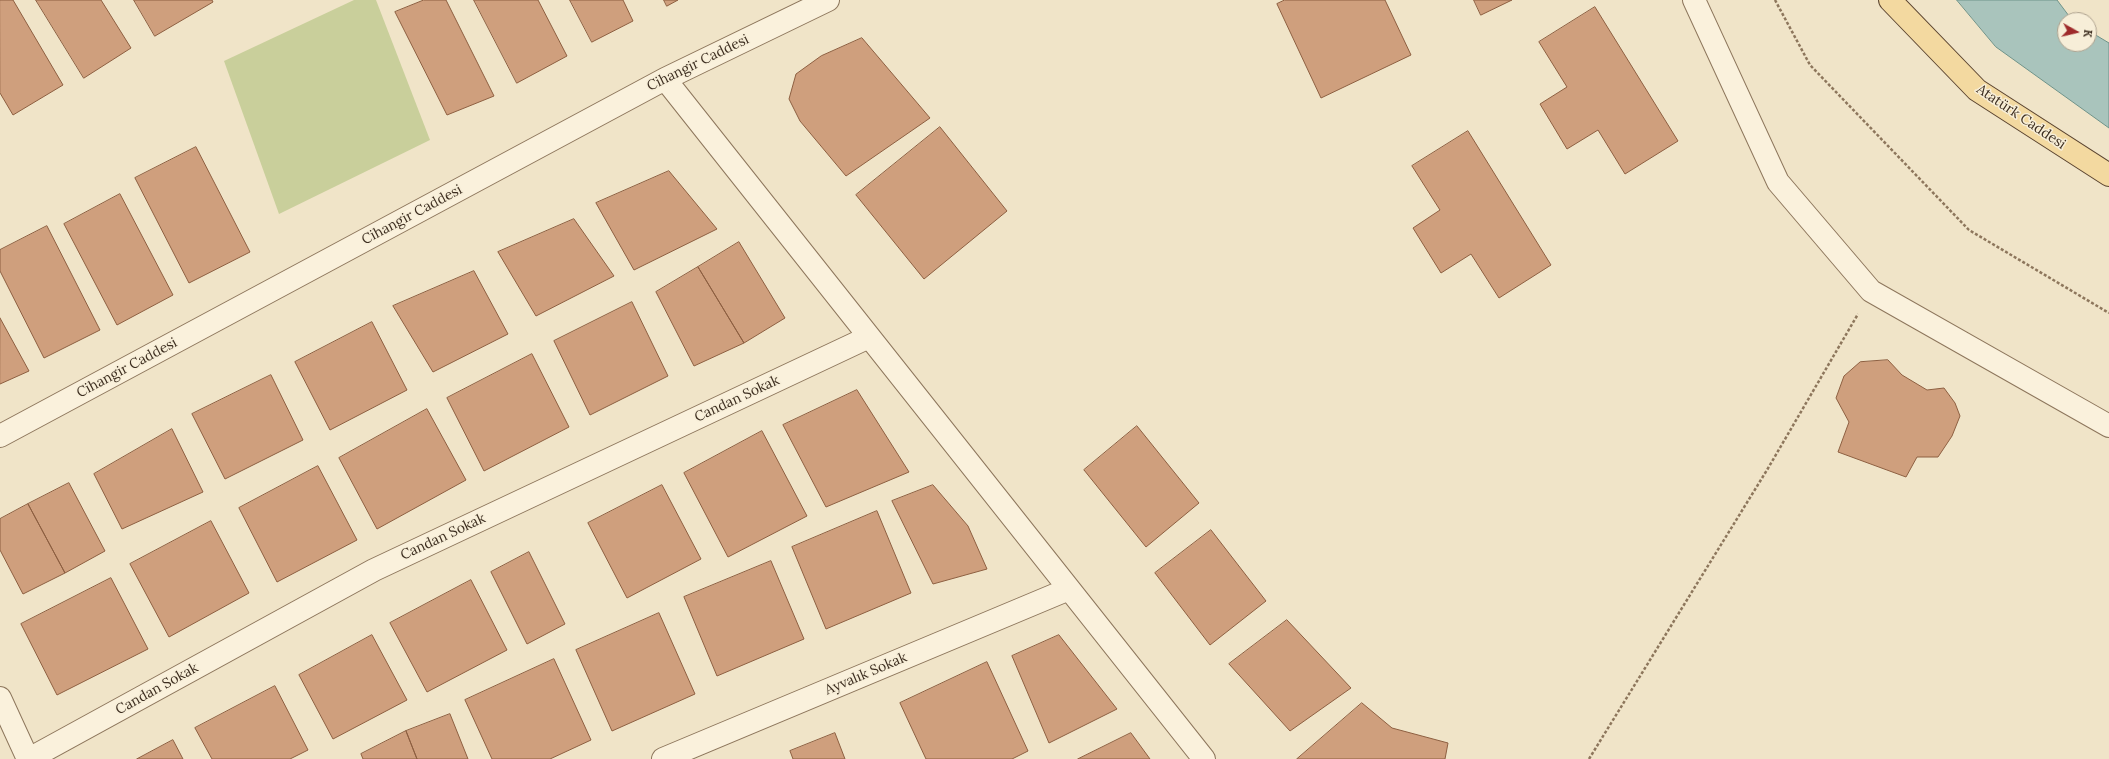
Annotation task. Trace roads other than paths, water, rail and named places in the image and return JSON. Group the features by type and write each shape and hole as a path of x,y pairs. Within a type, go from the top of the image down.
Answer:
{"main road":[{"name":"Atatürk Caddesi","path":"1890,0 1977,90 2109,175"}],"street":[{"name":"Cihangir Caddesi","path":"0,436 665,79 828,0"},
{"path":"1694,0 1778,182 1871,291 2109,426"},
{"path":"665,79 1204,759"},
{"name":"Candan Sokak","path":"28,759 374,570 869,337"},
{"name":"Ayvalık Sokak","path":"662,759 1069,590"},
{"path":"0,698 28,759"}],"water":[{"path":"1957,0 2057,0 2066,12 2057,12 2057,52 2097,52 2097,36 2109,43 2109,128 1996,47"}]}
